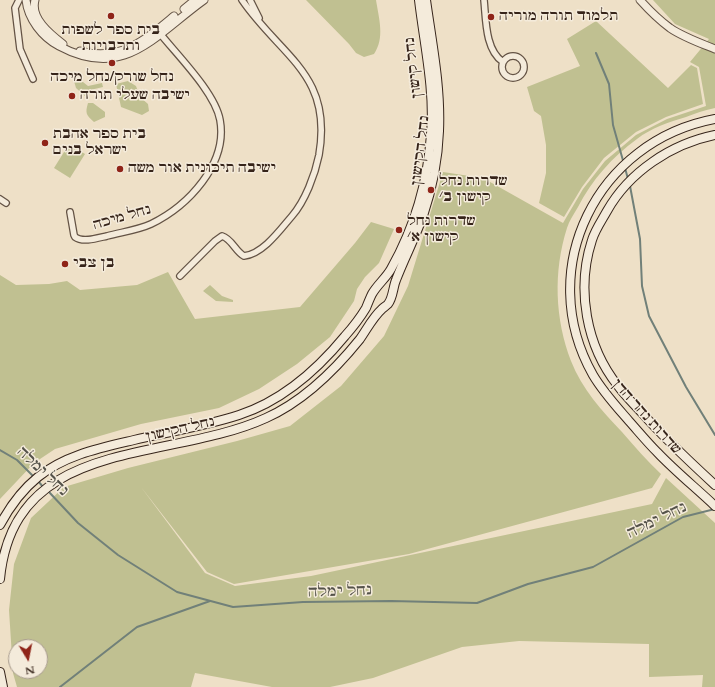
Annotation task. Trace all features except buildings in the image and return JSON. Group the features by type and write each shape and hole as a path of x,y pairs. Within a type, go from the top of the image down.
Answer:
{"main road":[{"name":"נחל קישון","path":"374,293 390,270 415,215 424,184 429,158 432,132 431,102 419,0"},
{"name":"נחל הקישון","path":"390,299 396,280 428,200 433,180 438,145 438,90 426,0"},
{"name":"שדרות נהר הדן","path":"715,118 674,131 649,145 632,157 614,175 602,189 580,231 572,258 571,277 571,303 577,337 584,357 607,397 657,452 715,506"},
{"name":"שדרות נהר הדן","path":"715,135 680,146 641,170 624,187 614,200 592,239 586,262 585,303 590,333 605,367 617,386 666,440 715,485"},
{"path":"379,288 385,289 389,293 390,299 388,304 384,307 380,307 375,304 372,299 374,293 379,288"},
{"name":"נחל הקישון","path":"0,526 16,500 30,484 47,471 70,458 110,446 227,419 251,411 282,394 301,380 335,348 359,318 374,293"},
{"name":"נחל הקישון","path":"0,579 4,554 10,535 27,508 46,487 64,476 86,466 225,433 245,427 274,414 299,399 333,369 361,338 384,307"},
{"path":"0,672 3,687"}],"street":[{"path":"19,0 15,8 20,49 33,79"},
{"path":"26,0 30,15 45,36 53,43 85,57 100,59 123,56 142,47 195,0"},
{"path":"35,0 34,8 37,17 49,32 64,44 86,52 100,54 122,51 135,46 159,32 204,0"},
{"path":"180,276 215,240 222,236 228,239 244,256 256,253 274,237 294,214 305,195 317,164 322,130 320,111 314,93 304,73 242,0"},
{"path":"250,0 264,27"},
{"path":"484,0 488,35 493,51 503,62"},
{"path":"640,0 654,15 670,28 715,49"},
{"name":"נחל מיכה","path":"70,212 75,237 80,240 120,233 149,224 163,218 190,196 204,180 216,158 222,133 217,109 206,90 159,32"},
{"path":"511,55 521,58 524,62 525,68 523,73 517,77 510,78 503,71 503,62 511,55"},
{"path":"0,199 6,203"}],"green space":[{"path":"306,0 376,0 380,21 380,35 374,54 364,57 356,53"},
{"path":"653,0 715,0 715,108 667,123 654,129 642,135 619,153 596,178 569,223 559,261 559,312 571,361 581,381 600,408 661,474 652,488 409,554 234,584 207,572 141,487 205,573 235,586 311,576 652,504 666,478 715,523 715,687 702,687 703,675 649,677 649,644 519,641 462,647 373,678 330,687 272,687 195,673 191,687 17,687 15,679 48,679 48,639 11,639 9,610 14,564 31,518 64,487 128,468 237,441 290,426 341,386 384,336 408,286 443,172 483,178 563,223 583,189 605,161 636,135 667,119 706,106 699,67 690,62 709,39 675,24"},
{"path":"596,21 668,88 691,65 697,68 703,104 666,117 636,132 604,158 582,187 564,217 539,203 546,173 546,145 541,116 534,111 527,87 580,66 567,39"},
{"path":"74,81 83,82 88,86 102,83 103,87 86,91 85,96 76,88"},
{"path":"128,81 136,86 140,97 148,104 149,111 142,115 121,107 116,84"},
{"path":"88,103 93,103 105,112 105,117 94,122 87,114"},
{"path":"69,144 85,154 70,178 54,168"},
{"path":"371,222 394,229 379,263 365,277 357,289 354,301 330,337 297,364 259,389 219,408 141,424 55,449 34,463 0,499 0,275 16,285 49,284 67,281 80,290 137,285 168,272 195,319 300,307"},
{"path":"210,285 222,296 233,300 233,302 216,301 203,291"}],"waterway":[{"path":"596,53 609,84 613,125 624,164"},
{"path":"625,168 628,179"},
{"path":"630,186 640,239 642,286 649,316 686,387 715,435"},
{"name":"נחל ימלה","path":"0,450 17,460 35,478"},
{"name":"נחל ימלה","path":"38,481 44,488"},
{"name":"נחל ימלה","path":"49,492 78,523 118,555 177,592 233,607 303,602 391,601 477,603 528,584 593,567 683,517 715,509"},
{"path":"60,687 137,627 210,601"}],"place":[{"name":"בית ספר לשפות ותרבויות","path":"111,16"},
{"name":"תלמוד תורה מוריה","path":"491,17"},
{"name":"נחל שורק/נחל מיכה","path":"112,63"},
{"name":"ישיבה שעלי תורה","path":"72,96"},
{"name":"בית ספר אהבת ישראל בנים","path":"45,143"},
{"name":"ישיבה תיכונית אור משה","path":"120,169"},
{"name":"שדרות נחל קישון ב׳","path":"431,190"},
{"name":"שדרות נחל קישון א׳","path":"399,230"},
{"name":"בן צבי","path":"65,264"}]}
